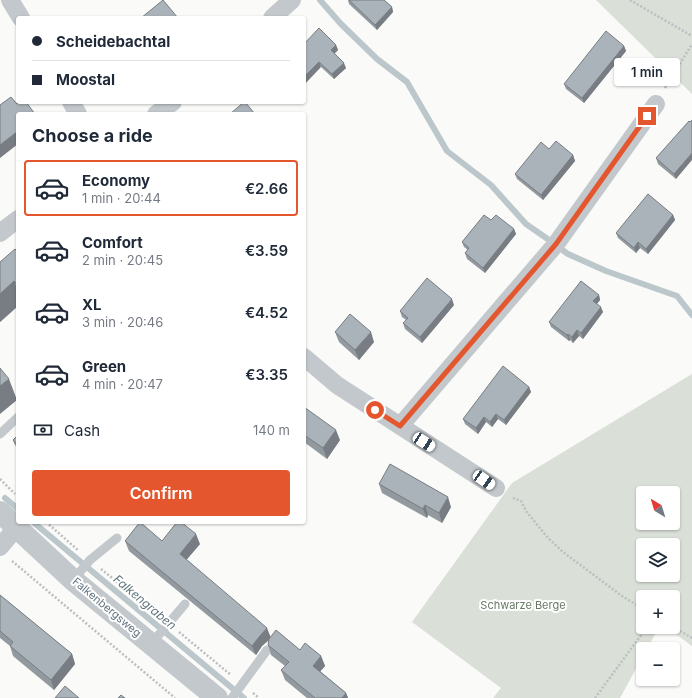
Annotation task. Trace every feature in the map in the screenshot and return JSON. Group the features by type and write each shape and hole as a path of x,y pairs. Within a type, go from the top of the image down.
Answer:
{"street":[{"path":"10,0 20,16"},
{"path":"274,16 292,0"},
{"path":"159,112 170,104"},
{"path":"400,426 556,244 656,104"},
{"path":"0,233 16,221"},
{"path":"306,359 337,385 496,488"},
{"name":"Falkenbergsweg","path":"0,512 16,528 227,698"},
{"path":"5,553 16,528"}],"lane":[{"path":"0,434 16,419"},
{"path":"77,576 89,561 117,538"},
{"path":"155,640 185,604"},
{"path":"227,698 241,686 267,650"}],"path":[{"path":"630,0 692,36"},
{"path":"656,104 692,44"},
{"path":"0,479 16,495"},
{"path":"496,488 507,496 521,501 526,511 548,538 563,552 636,605"},
{"path":"48,524 89,561 167,626 241,686 259,698"},
{"path":"5,553 19,568 175,698"},
{"path":"680,631 692,638"},
{"path":"595,698 642,634"}],"green space":[{"path":"596,0 692,0 692,94"},
{"name":"Schwarze Berge","path":"692,374 692,646 676,634 680,634 680,590 636,590 636,634 655,634 651,642 636,642 636,669 620,698 493,698 501,688 412,622 512,483"}],"building":[{"path":"163,0 176,16 143,16"},
{"path":"349,0 384,0 392,7 375,25"},
{"path":"319,28 336,45 331,50 344,63 332,74 319,62 306,75 306,42"},
{"path":"606,31 624,46 582,98 564,84"},
{"path":"11,97 16,104 28,104 34,112 16,112 16,133 0,145 0,105"},
{"path":"242,104 247,104 253,112 232,112"},
{"path":"692,120 692,153 674,174 656,158 689,121 690,122"},
{"path":"556,141 573,155 541,195 515,174 541,142 549,149"},
{"path":"648,194 673,215 646,249 638,242 634,248 616,233"},
{"path":"484,215 491,220 496,215 514,229 483,268 465,253 469,248 462,242"},
{"path":"15,249 16,250 16,283 14,281 0,294 0,262"},
{"path":"427,278 452,299 420,337 403,323 408,318 400,311"},
{"path":"581,281 599,295 593,301 601,307 581,333 577,330 572,337 549,322"},
{"path":"350,314 371,332 355,350 335,332"},
{"path":"503,366 529,387 504,420 496,414 490,422 484,417 476,428 463,419"},
{"path":"0,368 9,379 0,386"},
{"path":"306,408 336,430 323,448 306,436"},
{"path":"390,464 448,497 439,513 425,505 423,509 379,484"},
{"path":"138,524 142,524 162,541 175,524 184,524 196,534 180,554 267,628 252,646 125,541"},
{"path":"0,595 72,654 51,680 10,646 13,642 0,631"},
{"path":"276,630 300,650 305,643 321,656 313,666 346,693 342,698 315,698 281,670 289,662 268,645 269,639"},
{"path":"65,686 79,698 55,698"},
{"path":"121,695 125,698 118,698"}],"waterway":[{"path":"320,0 341,24 377,59 407,82 447,151 491,185 526,224 552,242"},
{"path":"558,247 568,254 606,271 677,296 692,315"},
{"name":"Falkengraben","path":"5,498 16,507"},
{"name":"Falkengraben","path":"35,524 244,698"}],"route":[{"path":"375,410 400,426 556,244 647,116"}]}
